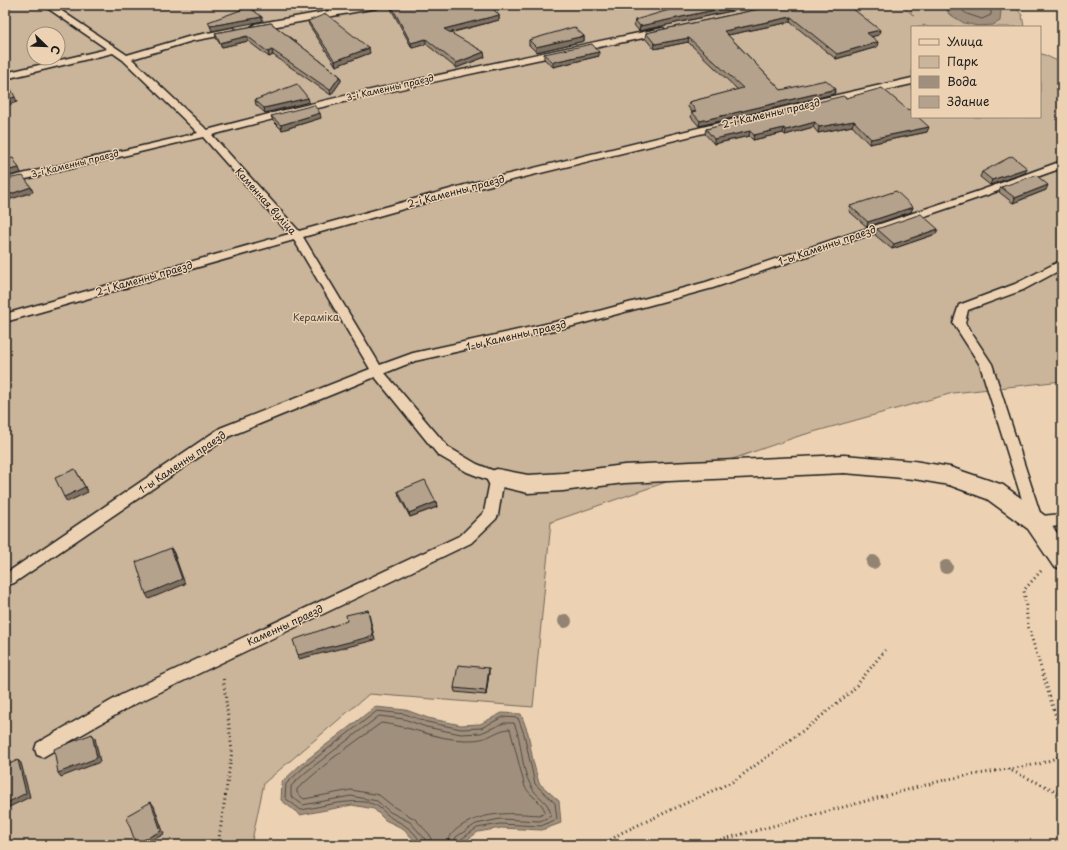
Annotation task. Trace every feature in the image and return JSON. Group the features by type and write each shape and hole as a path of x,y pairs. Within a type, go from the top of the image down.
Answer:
{"street":[{"path":"497,478 528,484 624,474 844,464 914,470 950,476 995,492 1036,522 1060,556"}],"lane":[{"name":"Каменная вуліца","path":"47,5 126,58 204,134 296,235 377,371 444,451 472,468 497,478"},
{"path":"126,58 191,39 377,5"},
{"name":"3-і Каменны праезд","path":"5,181 204,134 293,110 464,72 675,28"},
{"path":"5,76 114,50"},
{"name":"2-і Каменны праезд","path":"5,318 479,184 911,81"},
{"name":"1-ы Каменны праезд","path":"5,580 10,579 225,432 377,371 413,357 573,322 709,285 983,193 1062,164"},
{"path":"1062,264 1019,287 963,308 959,323 986,364 1036,522 1062,520"},
{"name":"Каменны праезд","path":"43,749 127,700 466,539 492,516 497,478"}],"path":[{"path":"1060,556 1024,590 1028,626 1060,730 1062,742"},
{"path":"603,845 620,833 734,781 808,728 852,691 885,650"},
{"path":"218,845 232,752 220,656"},
{"path":"708,845 713,842 948,779 1039,764 1062,756"},
{"path":"1007,769 1062,794"}],"green space":[{"name":"Кераміка","path":"5,5 902,5 914,16 911,13 911,5 945,5 949,14 1001,10 999,5 1014,5 1022,15 1024,26 911,26 911,118 1041,118 1041,53 1062,63 1062,381 953,393 799,436 551,522 533,707 369,694 264,783 251,845 5,845"}],"water":[{"path":"945,5 999,5 1001,10 1000,21 993,25 978,26 964,23 949,14"},
{"path":"375,707 406,710 428,718 461,725 480,724 502,713 521,714 528,733 539,783 559,801 561,823 542,830 501,828 478,832 460,845 418,845 404,829 385,820 374,809 352,805 300,815 281,800 282,782 300,765"},
{"path":"911,841 973,843 976,845 895,845"}],"building":[{"path":"391,5 489,5 499,15 444,29 484,52 456,63 426,39 411,43"},
{"path":"690,5 694,8 705,5 737,5 640,26 635,20"},
{"path":"778,5 848,5 880,30 867,33 878,42 837,54 791,17 724,31 781,90 826,80 836,89 700,121 692,112 696,111 689,102 743,88 689,38 655,44 646,33"},
{"path":"249,7 262,17 210,26 208,22"},
{"path":"326,14 369,48 335,61 308,21"},
{"path":"271,23 340,76 330,90 272,50 268,52 247,36 220,43 215,33"},
{"path":"574,27 584,36 536,47 529,40"},
{"path":"592,44 599,52 553,62 544,54"},
{"path":"5,77 15,97 5,100"},
{"path":"297,84 308,98 264,108 255,100"},
{"path":"882,88 908,110 911,110 911,118 919,118 929,127 871,139 854,121 819,127 815,122 786,130 784,128 754,135 750,131 714,139 706,129 843,96 846,98"},
{"path":"314,105 320,113 281,125 271,116"},
{"path":"1012,156 1027,168 992,180 982,172"},
{"path":"13,158 19,168 5,171 5,160"},
{"path":"1036,175 1048,185 1015,198 1001,187"},
{"path":"23,176 31,187 5,196 5,179"},
{"path":"896,191 913,207 868,222 850,206"},
{"path":"921,214 938,229 894,244 877,229"},
{"path":"75,469 85,487 64,497 55,478"},
{"path":"425,480 436,502 409,513 398,491"},
{"path":"171,548 182,579 146,594 136,562"},
{"path":"368,610 373,636 298,655 293,640 347,621 346,615"},
{"path":"458,665 489,668 486,691 454,688"},
{"path":"92,734 97,758 58,773 54,749"},
{"path":"18,760 26,793 5,804 5,766"},
{"path":"151,802 161,831 136,844 126,816"}]}
